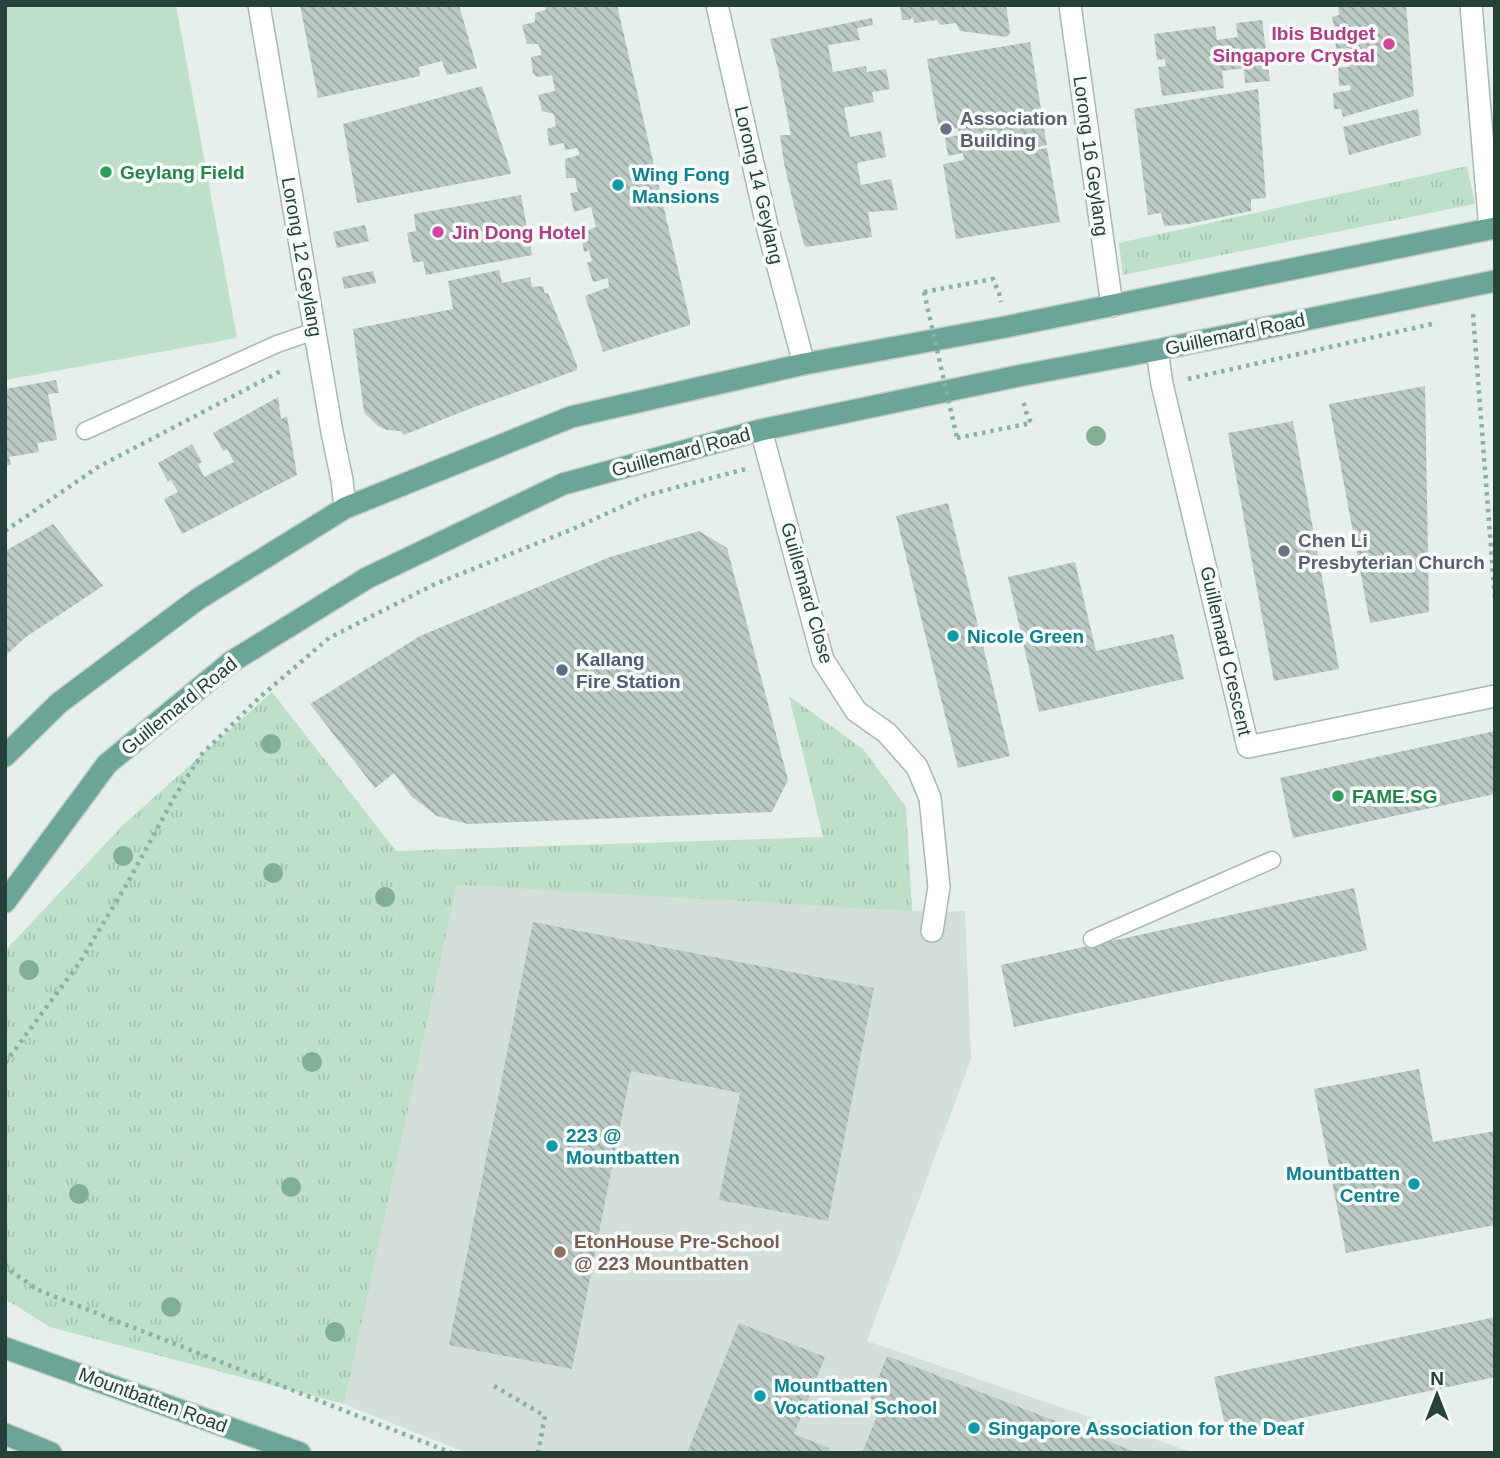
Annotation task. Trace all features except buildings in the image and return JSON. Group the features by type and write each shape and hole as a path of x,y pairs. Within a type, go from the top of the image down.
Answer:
{"main road":[{"path":"5,756 59,703 198,599 345,508 571,417 804,364 1006,327 1492,229"},
{"name":"Guillemard Road","path":"5,902 107,764 231,662 367,578 563,484 761,430 1495,281"},
{"name":"Mountbatten Road","path":"8,1348 300,1453"},
{"path":"5,1434 51,1453"}],"street":[{"name":"Lorong 12 Geylang","path":"259,5 345,508"},
{"name":"Lorong 14 Geylang","path":"717,5 768,230 804,364"},
{"name":"Lorong 16 Geylang","path":"1070,5 1112,306"},
{"path":"1471,5 1486,75 1492,229"},
{"name":"Guillemard Crescent","path":"1157,350 1248,747 1495,696"},
{"name":"Guillemard Close","path":"761,430 823,660 856,711 887,733 917,767 930,798 939,887 932,931"}],"lane":[{"path":"85,431 259,352 315,331"},
{"path":"1092,939 1272,860"}],"path":[{"path":"993,279 924,292 957,438 1031,424"},
{"path":"1460,317 1484,312"},
{"path":"1473,314 1495,600"},
{"path":"1163,384 1433,323"},
{"path":"5,531 98,467 282,371"},
{"path":"5,1063 80,962 202,754 260,697 329,638 435,584 573,529 648,495 770,463"},
{"path":"5,1264 38,1290 453,1453"},
{"path":"494,1386 545,1416 538,1453"}],"shaded area":[{"path":"457,885 939,912 965,911 971,1059 867,1341 1195,1453 467,1453 344,1404"}],"green space":[{"name":"Geylang Field","path":"5,5 176,5 237,338 5,380"},
{"path":"1467,166 1475,204 1123,275 1119,243"},
{"path":"272,692 396,851 823,837 789,696 863,749 906,807 912,911 457,885 344,1404 50,1327 5,1299 5,951 122,826"}],"place":[{"name":"Ibis Budget Singapore Crystal","path":"1389,44"},
{"name":"Association Building","path":"946,129"},
{"name":"Geylang Field","path":"106,172"},
{"name":"Wing Fong Mansions","path":"618,185"},
{"name":"Jin Dong Hotel","path":"438,232"},
{"name":"Chen Li Presbyterian Church","path":"1284,551"},
{"name":"Nicole Green","path":"953,636"},
{"name":"Kallang Fire Station","path":"562,670"},
{"name":"FAME.SG","path":"1338,796"},
{"name":"223 @ Mountbatten","path":"552,1146"},
{"name":"Mountbatten Centre","path":"1414,1184"},
{"name":"EtonHouse Pre-School @ 223 Mountbatten","path":"560,1252"},
{"name":"Mountbatten Vocational School","path":"760,1396"},
{"name":"Singapore Association for the Deaf","path":"974,1428"}]}
